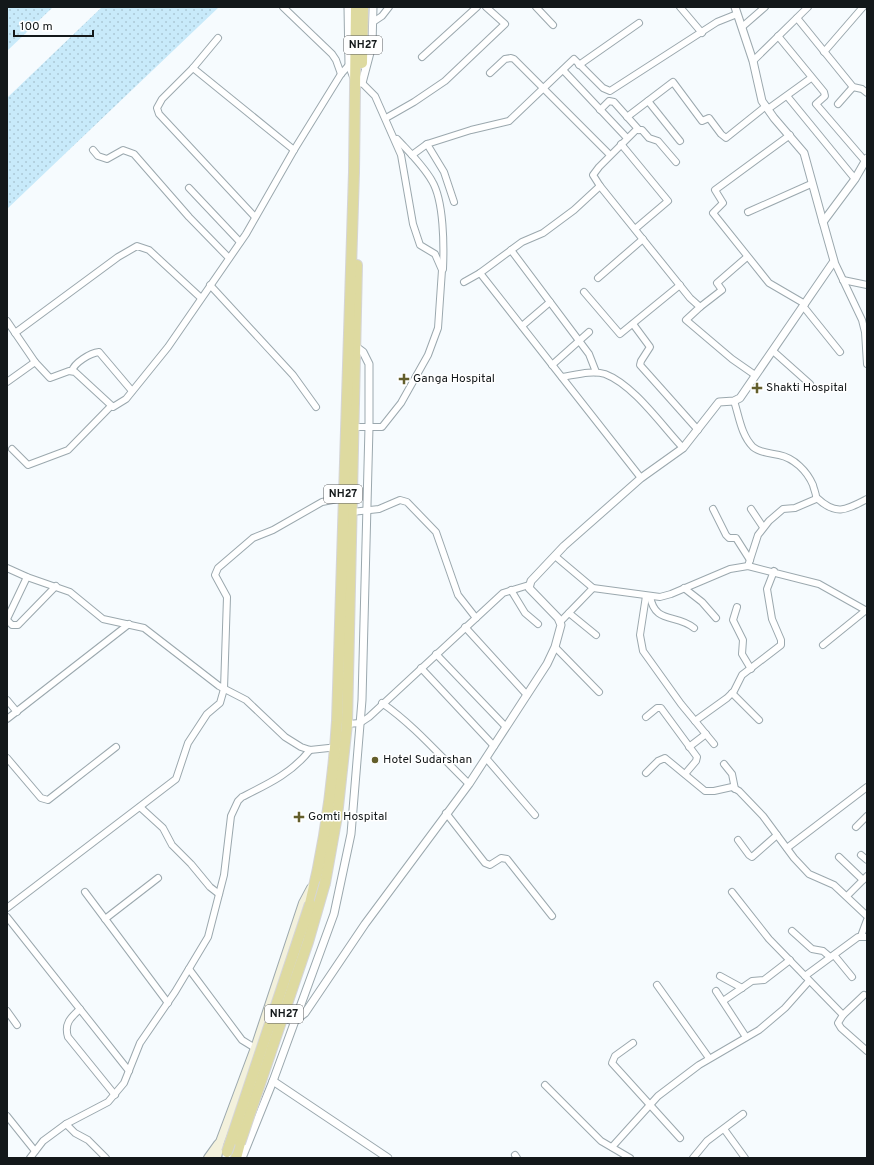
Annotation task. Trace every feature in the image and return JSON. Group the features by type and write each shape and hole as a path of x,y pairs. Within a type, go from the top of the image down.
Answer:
{"highway":[{"name":"NH27","path":"340,747 347,724 352,512 359,82 356,7"},
{"name":"NH27","path":"236,1158 306,949 337,816 340,747 343,498 363,7"},
{"name":"NH27","path":"226,1155 310,904 321,880"}],"main road":[{"path":"218,1158 220,1142 255,1048 303,903 321,880"},
{"path":"208,1158 220,1142"}],"street":[{"path":"283,7 332,54 341,74"},
{"path":"348,7 349,66 359,82 375,96 386,118 402,155 413,224 420,245 435,254 442,270"},
{"path":"359,82 372,46 373,7"},
{"path":"372,22 382,16 389,7"},
{"path":"422,57 477,7"},
{"path":"386,118 414,102 445,80 505,24 486,7"},
{"path":"536,7 553,25"},
{"path":"680,7 702,33"},
{"path":"742,27 764,7"},
{"path":"753,61 808,7"},
{"path":"824,52 864,7"},
{"path":"412,155 426,144 471,130 509,121 574,60 603,88 610,90 736,10 753,61 762,101 804,153 834,261 864,326 867,364"},
{"path":"797,18 853,87 862,89 867,93"},
{"path":"579,65 639,23"},
{"path":"778,36 824,92 825,96 816,104 866,159 855,179 823,222"},
{"path":"218,38 194,68 159,104 157,108 159,114 255,217"},
{"path":"490,73 505,59 511,58 544,87 610,155"},
{"path":"72,371 111,406 116,407 132,391 168,347 240,242 341,74 349,66"},
{"path":"194,68 294,150"},
{"path":"563,70 627,138"},
{"path":"627,116 673,82 702,121 709,118 721,134 726,138 812,78"},
{"path":"838,104 853,87"},
{"path":"787,96 855,179"},
{"path":"600,110 609,101 614,102 639,130 642,130 650,138 658,141 676,162"},
{"path":"648,101 680,141"},
{"path":"639,130 627,138 593,175 600,186 680,285 700,307"},
{"path":"790,134 715,190 723,203 713,213 769,283 804,305 840,352"},
{"path":"353,428 382,427 401,403 428,355 438,328 444,240 439,202 433,182 412,155 394,136"},
{"path":"426,144 444,172 454,202"},
{"path":"621,144 668,201 635,229"},
{"path":"93,150 98,156 107,159 123,150 134,154 189,217 229,258"},
{"path":"748,212 812,184"},
{"path":"464,282 480,273 512,250 549,228 574,210 600,186"},
{"path":"189,188 240,242"},
{"path":"598,278 643,239"},
{"path":"15,333 118,257 137,246 149,250 201,298"},
{"path":"512,250 588,354 596,372"},
{"path":"747,257 717,283 722,290 686,320 732,359 755,375"},
{"path":"347,724 360,723 369,717 382,703 503,593 529,585 555,556 641,478 683,448 719,402 734,401 740,398 834,261"},
{"path":"480,273 641,478"},
{"path":"843,280 867,285"},
{"path":"210,285 293,375 316,407"},
{"path":"584,292 620,334 680,285"},
{"path":"522,326 550,302"},
{"path":"7,322 35,362 50,378 72,371 75,365 94,353 99,352 132,391"},
{"path":"633,324 650,346 641,360 640,366 698,430"},
{"path":"552,365 589,332"},
{"path":"242,1158 273,1081 336,904 351,834 362,700 369,427 369,364 363,352 355,346"},
{"path":"772,351 810,384"},
{"path":"7,382 35,362"},
{"path":"562,377 596,372 605,374 632,393 683,448"},
{"path":"734,401 745,437 749,442 760,451 785,457 799,466 812,482 817,498 828,508 840,510 867,498"},
{"path":"12,449 28,465 64,453 111,406"},
{"path":"7,908 176,779 188,743 208,714 220,703 224,689 227,597 215,575 216,572 253,538 273,530 322,502 343,498"},
{"path":"748,566 758,535 763,527 781,510 795,508 817,498"},
{"path":"352,512 379,509 400,500 407,502 436,532 458,595 476,618"},
{"path":"713,509 726,535 729,538 736,538 750,560"},
{"path":"750,509 763,527"},
{"path":"555,556 593,588 648,596 665,596 730,569 748,566 774,571 819,584 866,611 823,646"},
{"path":"7,568 74,594 103,619 144,628 224,689 246,700 285,737 310,750 340,747"},
{"path":"695,721 715,708 732,693 739,680 779,647 781,642 772,619 768,589 774,571"},
{"path":"27,577 7,620 12,625 18,625 56,586"},
{"path":"266,1015 294,1021 306,1013 365,924 469,784 547,664 555,647 561,628 560,622 531,591 529,585"},
{"path":"560,622 593,588"},
{"path":"684,588 702,602 716,618"},
{"path":"511,590 526,614 538,624"},
{"path":"648,596 660,616 685,621 694,628"},
{"path":"648,596 640,635 643,651 681,704 714,744"},
{"path":"737,607 733,620 743,640 742,654 751,669"},
{"path":"569,613 596,635"},
{"path":"7,719 129,624"},
{"path":"466,627 527,695"},
{"path":"555,647 599,692"},
{"path":"436,654 506,727"},
{"path":"421,668 494,746"},
{"path":"732,693 760,720"},
{"path":"7,700 17,712"},
{"path":"382,703 422,734 440,755 469,784"},
{"path":"646,717 657,708 660,708 689,747 697,759 685,774"},
{"path":"689,747 706,734"},
{"path":"7,758 41,798 48,800 116,747"},
{"path":"30,1158 43,1141 66,1124 102,1106 115,1095 124,1084 140,1043 168,1003 210,932 224,875 231,816 238,801 242,797 278,779 301,762 310,750"},
{"path":"486,758 536,815"},
{"path":"646,774 658,761 666,758 705,790 714,791 726,788 735,789"},
{"path":"724,764 732,774 735,789 763,816 809,874 834,885 867,916"},
{"path":"787,848 867,787"},
{"path":"140,807 163,828 172,845 191,864 210,887 219,894"},
{"path":"446,813 485,863 490,865 501,858 507,859 552,916"},
{"path":"856,827 867,816"},
{"path":"738,840 749,855 752,856 777,835"},
{"path":"861,854 867,860"},
{"path":"839,857 865,878 846,896"},
{"path":"105,919 158,878"},
{"path":"85,892 168,1003"},
{"path":"732,892 769,939 843,1015"},
{"path":"7,917 129,1071"},
{"path":"612,1147 648,1105 709,1058 746,1037 771,1020 807,978 832,956 864,936 867,920"},
{"path":"792,930 812,949 823,951 832,956 852,977"},
{"path":"723,1001 753,980 761,982 790,960"},
{"path":"189,969 242,1040 255,1048"},
{"path":"720,976 742,988"},
{"path":"656,985 709,1058"},
{"path":"716,991 746,1037"},
{"path":"864,995 843,1015 838,1021 838,1025 867,1051"},
{"path":"80,1009 68,1020 66,1032 68,1037 115,1095"},
{"path":"7,1011 17,1025"},
{"path":"633,1043 615,1056 612,1063 648,1105 680,1138"},
{"path":"273,1081 388,1158"},
{"path":"544,1085 602,1141 630,1158"},
{"path":"693,1158 702,1146 743,1114"},
{"path":"7,1116 35,1151"},
{"path":"66,1124 75,1133 88,1140 106,1158"},
{"path":"724,1129 745,1158"}],"shaded area":[{"path":"9,7 53,7 7,51 7,9"},
{"path":"102,7 219,7 7,209 7,98"}],"place":[{"name":"Ganga Hospital","path":"404,379"},
{"name":"Shakti Hospital","path":"757,388"},
{"name":"Hotel Sudarshan","path":"375,760"},
{"name":"Gomti Hospital","path":"299,817"}]}
